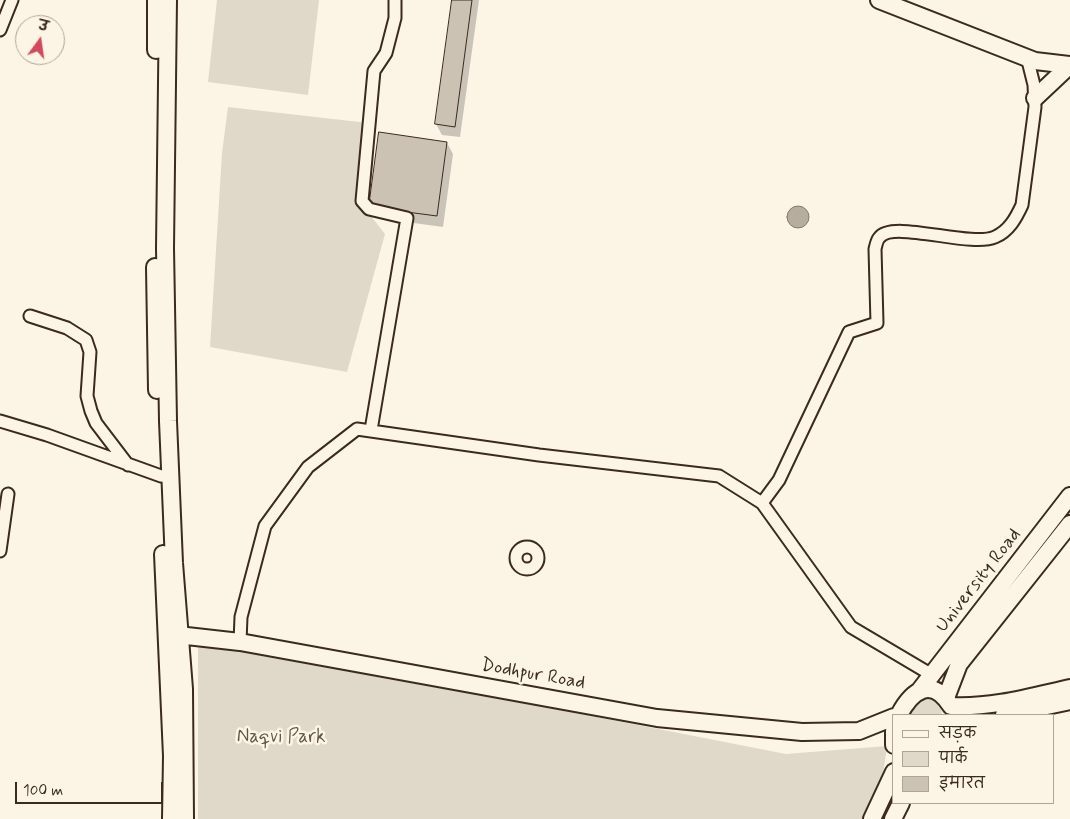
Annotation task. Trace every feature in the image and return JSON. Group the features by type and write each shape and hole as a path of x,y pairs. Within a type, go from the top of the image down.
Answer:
{"main road":[{"path":"156,0 154,329 166,477"},
{"path":"168,0 165,248 166,477 172,634 171,819"},
{"path":"879,0 1031,59 1070,65"},
{"path":"1035,98 1070,65"},
{"name":"University Road","path":"900,714 912,695 920,690 932,676 1070,496"},
{"path":"949,706 959,664 1070,524"},
{"path":"172,634 184,689 185,819"},
{"name":"Dodhpur Road","path":"172,634 240,642 657,718 802,732 859,731 892,718"},
{"path":"920,690 935,690 949,706 972,707 996,705 1070,688"},
{"path":"1009,714 1070,701"},
{"path":"872,819 892,776"},
{"path":"893,819 900,804"}],"street":[{"path":"0,30 12,0"},
{"path":"371,430 408,218 369,209 362,201 374,72 386,53 395,18 395,0"},
{"path":"762,503 779,480 849,332 877,323 875,248 879,238 887,231 976,241 995,237 1005,230 1015,218 1022,205 1035,98 1031,59"},
{"path":"30,316 67,328 86,340 90,352 87,396 91,411 96,423 128,465"},
{"path":"0,421 166,477"},
{"path":"240,642 240,617 265,526 308,467 357,429 539,455 719,476 762,503 851,627 932,676"},
{"path":"0,552 8,494"}],"green space":[{"path":"217,0 319,0 308,95 208,82"},
{"path":"228,107 368,123 360,202 385,234 347,372 210,347 222,153"},
{"name":"Naqvi Park","path":"198,639 786,754 887,746 883,774 862,819 198,819"},
{"path":"931,697 940,703 942,714 905,714 920,698"}],"shaded area":[{"path":"798,206 806,209 809,217 806,225 798,228 790,225 787,217 790,209"}],"building":[{"path":"452,0 472,0 455,127 435,124"},
{"path":"379,132 447,142 437,216 369,207"}]}
